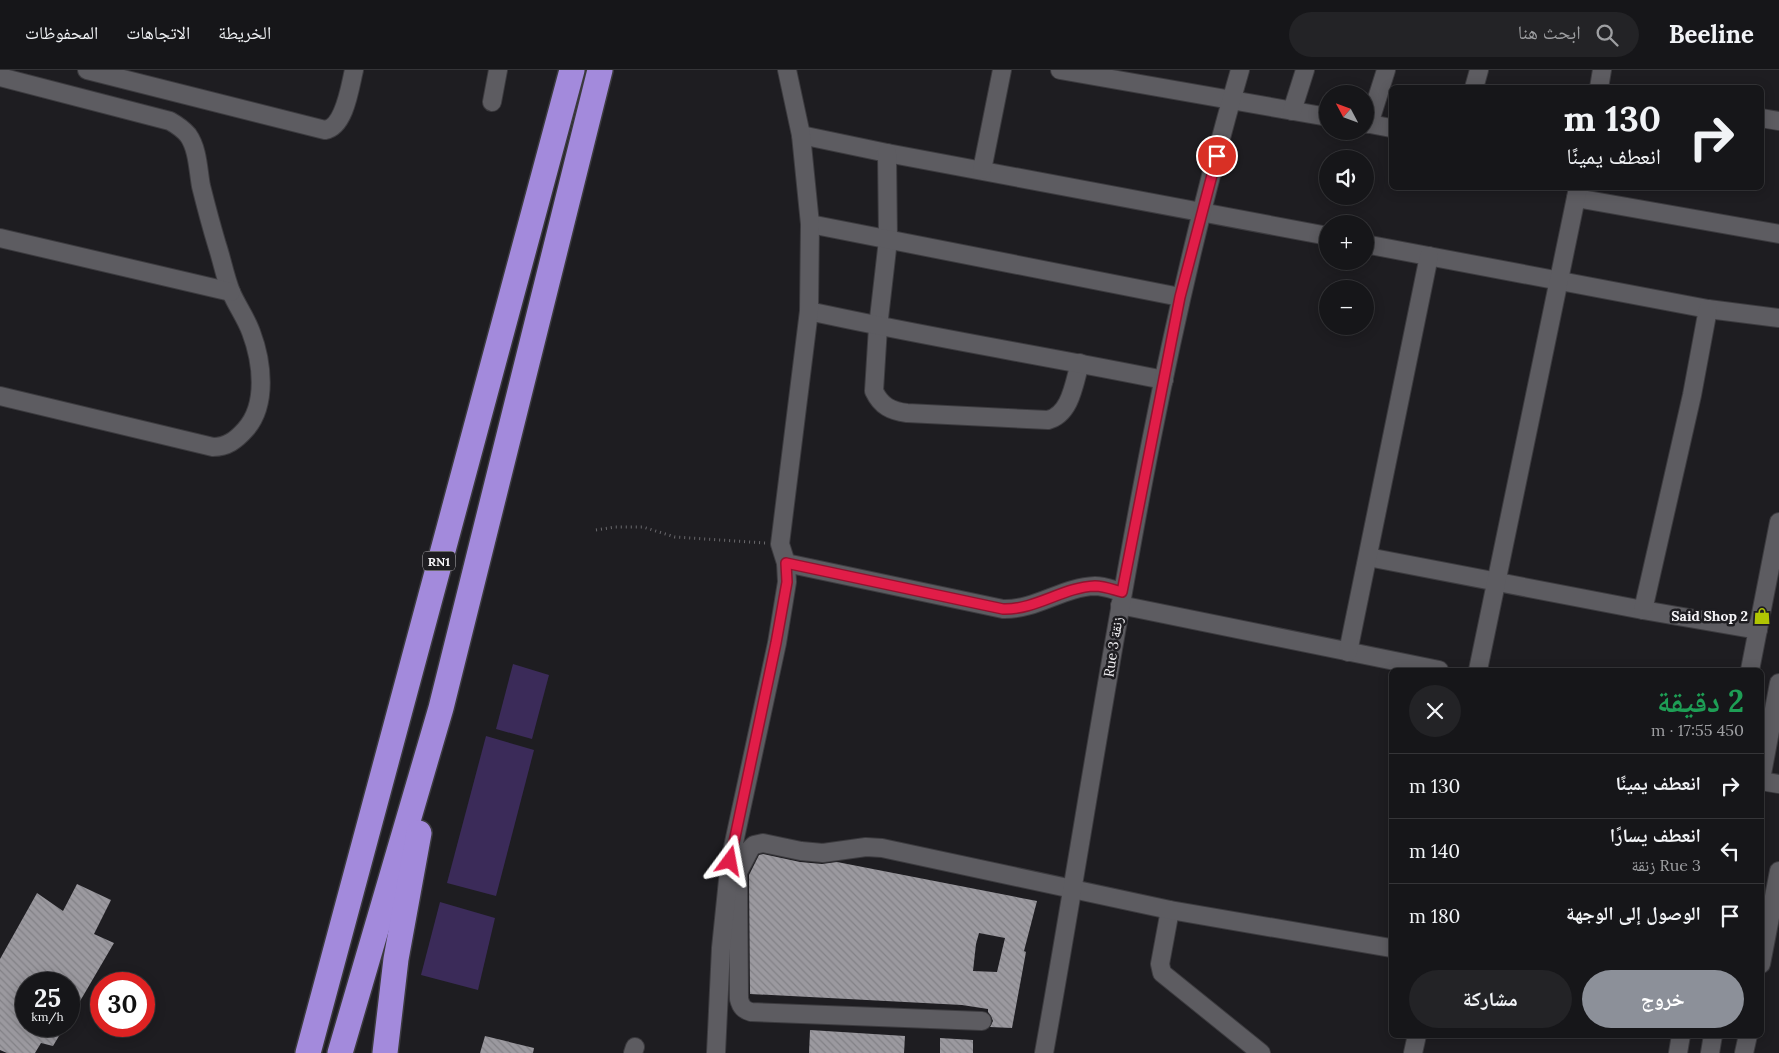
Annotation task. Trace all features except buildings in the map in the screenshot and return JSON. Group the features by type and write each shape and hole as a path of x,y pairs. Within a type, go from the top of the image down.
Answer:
{"highway":[{"name":"RN1","path":"308,1053 572,70"},
{"name":"RN1","path":"340,1053 441,708 600,70"},
{"path":"385,1053 396,959 441,708"},
{"path":"298,1053 375,800"}],"street":[{"path":"88,70 325,130 329,130 333,126 346,105 354,70"},
{"path":"492,102 498,70"},
{"path":"716,1053 721,948 730,861 787,582 786,563 780,544 809,311 810,224 801,135 787,70"},
{"path":"982,170 1002,70"},
{"path":"1060,70 1319,116"},
{"name":"Rue 3 زنقة","path":"1044,1053 1074,888 1121,598 1180,297 1240,70"},
{"path":"1292,111 1304,70"},
{"path":"1374,104 1386,70"},
{"path":"1475,85 1479,70"},
{"path":"1599,85 1602,70"},
{"path":"0,77 170,121 188,135 231,292 251,331 258,351 261,378 259,400 254,418 242,434 222,447 213,447 0,396"},
{"path":"1764,118 1779,121"},
{"path":"1374,125 1389,128"},
{"path":"801,135 1319,234"},
{"path":"887,153 888,240 878,327 874,391 878,400 884,406 894,411 1039,419 1056,418 1063,412 1068,402 1080,363"},
{"path":"1478,668 1577,193 1779,234"},
{"path":"810,224 1180,297"},
{"path":"0,238 231,292"},
{"path":"1374,246 1708,309 1779,318"},
{"path":"1348,652 1429,256"},
{"path":"1643,610 1692,395 1708,309"},
{"path":"809,311 878,327 1164,380"},
{"path":"1750,668 1779,522"},
{"path":"1368,557 1758,630"},
{"path":"786,563 1003,609 1016,610 1071,590 1096,586 1121,598 1348,652 1429,668"},
{"path":"1764,764 1779,684"},
{"path":"1764,781 1779,784"},
{"path":"982,1021 752,1012 746,1010 742,1007 739,999 738,872 750,849 754,845 763,843 801,851 823,853 866,847 882,848 1170,910 1389,948"},
{"path":"1764,948 1779,871"},
{"path":"1170,910 1160,964 1162,973 1261,1053"},
{"path":"1413,1053 1416,1038"},
{"path":"1678,1053 1680,1038"},
{"path":"1710,1053 1712,1038"},
{"path":"1744,1053 1747,1038"}],"path":[{"path":"596,530 643,526 676,537 780,544"}],"shaded area":[{"path":"513,664 549,675 532,739 496,729"},
{"path":"486,736 534,750 496,896 447,883"},
{"path":"440,902 495,918 478,990 421,975"}],"place":[{"name":"Said Shop 2","path":"1762,616"}],"route":[{"path":"730,861 776,643 787,582 786,563 1003,609 1016,610 1071,590 1096,586 1122,592 1180,297 1217,156"}]}
